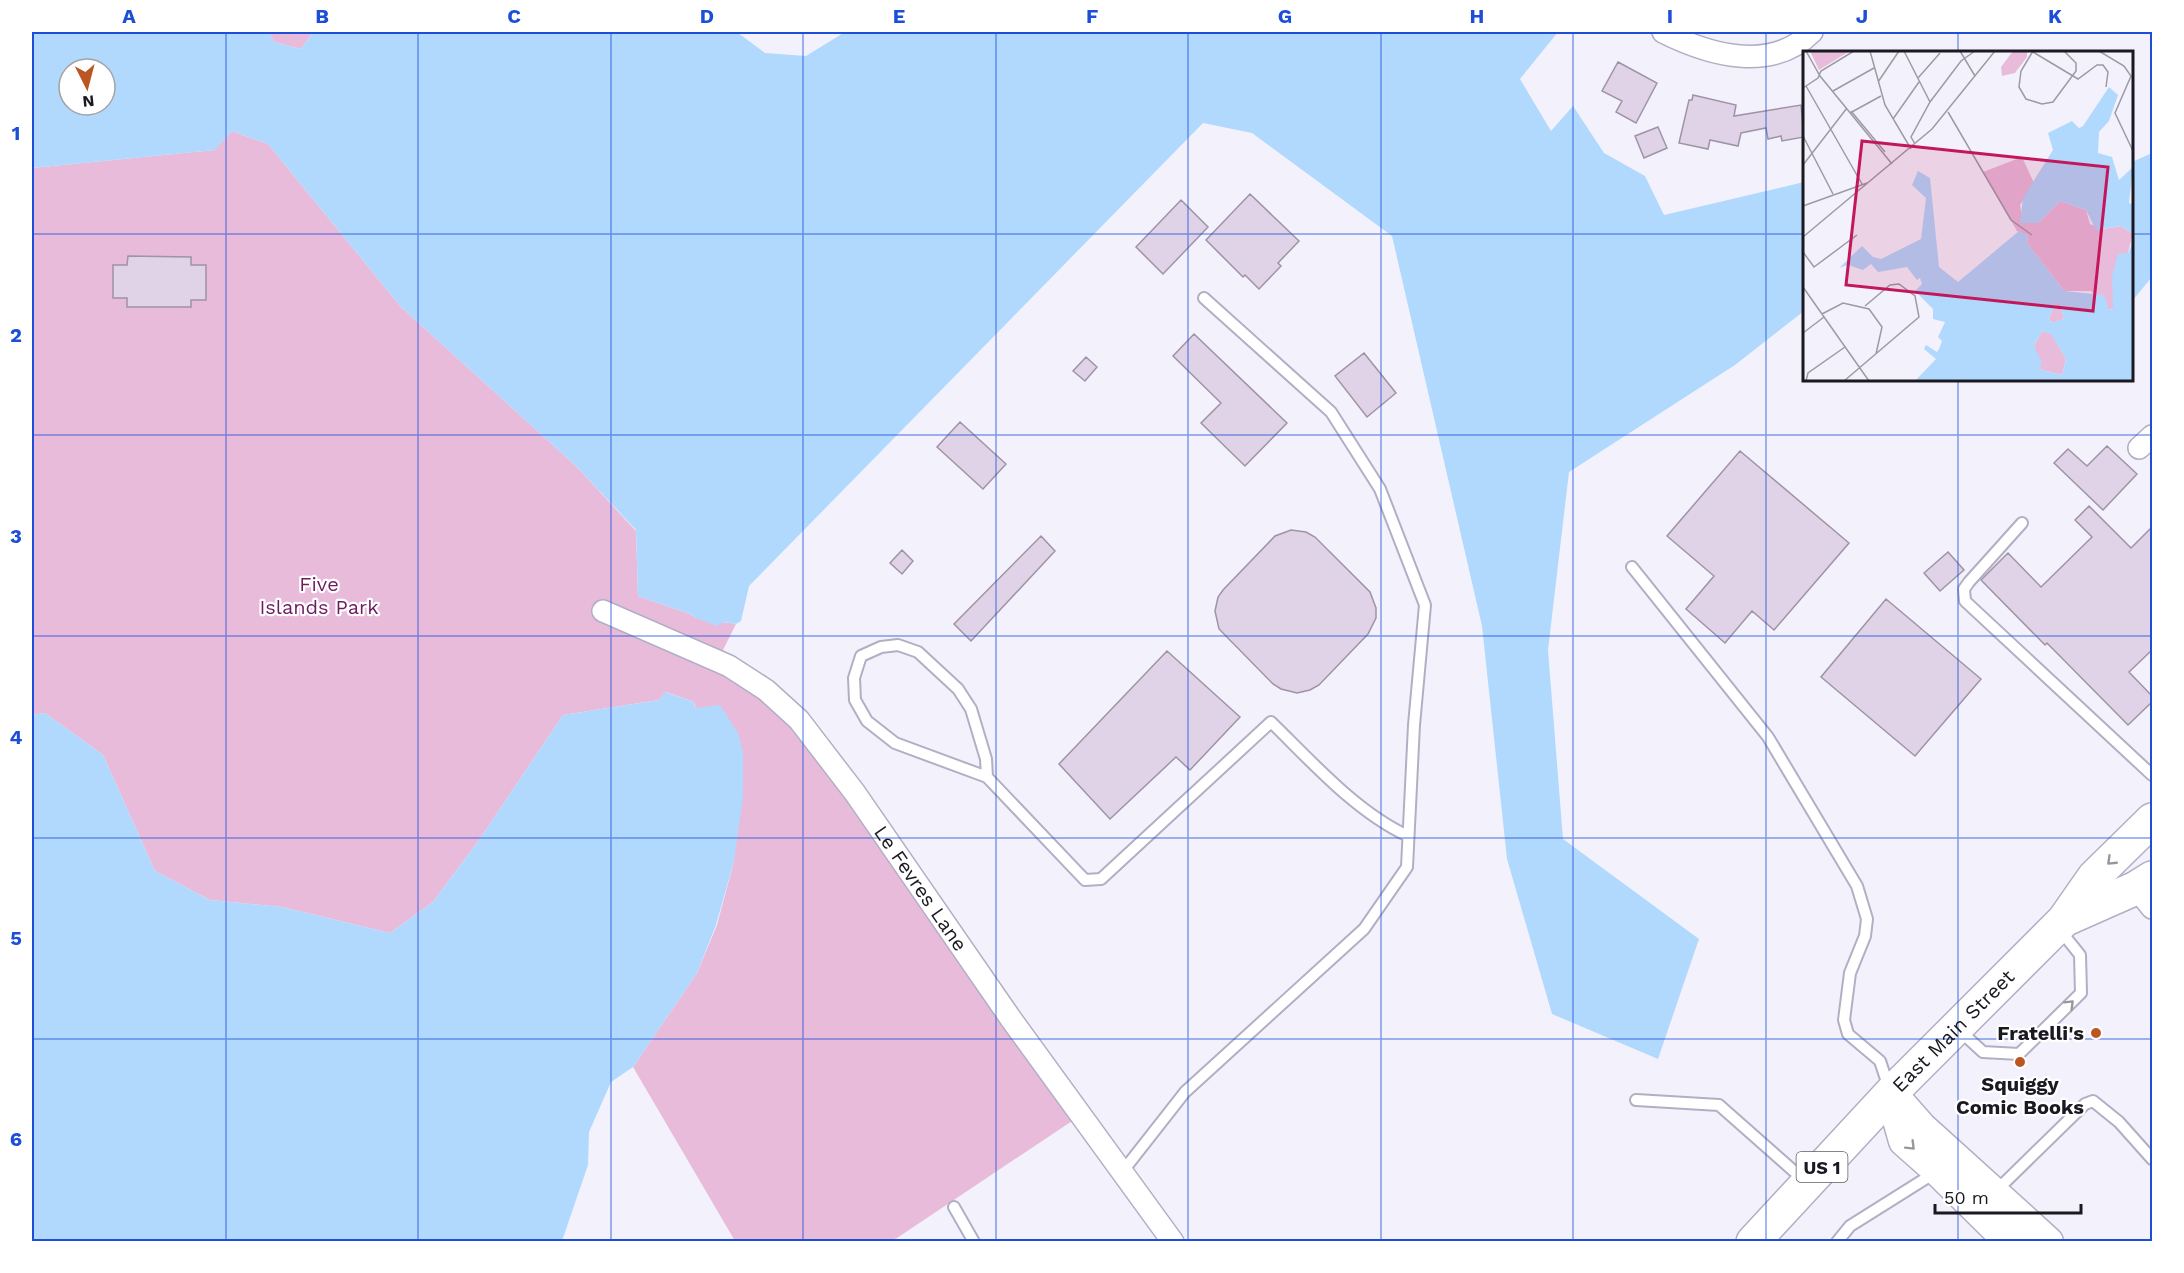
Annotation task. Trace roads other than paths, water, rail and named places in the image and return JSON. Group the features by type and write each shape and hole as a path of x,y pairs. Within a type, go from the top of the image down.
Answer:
{"main road":[{"name":"East Main Street","path":"1753,1242 1891,1093 2060,923 2094,877 2152,820"},
{"name":"US 1","path":"2060,923 2147,891"}],"street":[{"path":"1664,32 1691,46 1722,54 1762,57 1783,50 1806,38 1812,32"},
{"name":"Le Fevres Lane","path":"603,611 729,666 766,690 799,720 855,793 1011,1019 1173,1242"},
{"path":"1891,1093 1904,1142 1946,1164 1993,1194 2048,1242"},
{"path":"1946,1164 2010,1242"}],"lane":[{"path":"1123,1171 1185,1092 1364,929 1407,867 1414,725 1425,605 1380,489 1331,412 1204,298"},
{"path":"2022,523 1969,582 1964,589 1965,601 2152,775"},
{"path":"1632,567 1768,737 1857,886 1867,919 1865,936 1850,973 1844,1020 1848,1034 1880,1060 1891,1093"},
{"path":"987,777 986,759 971,709 958,689 918,652 898,645 881,647 861,656 854,678 855,700 867,721 895,743 987,777 1084,880 1101,879 1271,722 1327,776 1385,825 1408,836"},
{"path":"1957,1028 1983,1052 2019,1054 2081,993 2080,955 2060,923"},
{"path":"1636,1100 1719,1105 1807,1183"},
{"path":"1993,1194 2085,1104 2093,1101 2119,1122 2152,1159"},
{"path":"1837,1242 1850,1226 1946,1164"},
{"path":"954,1207 974,1242"}],"water":[{"path":"32,32 269,32 274,42 301,49 313,32 737,32 765,53 806,56 845,32 1558,32 1520,79 1551,131 1573,106 1604,153 1645,176 1664,215 1803,182 1803,312 1735,365 1569,472 1548,650 1563,839 1699,939 1658,1059 1552,1014 1507,859 1482,626 1392,236 1252,133 1203,123 749,586 741,621 736,624 724,622 717,626 638,596 636,530 577,467 401,307 268,144 232,131 215,150 32,168"},
{"path":"2152,153 2152,277 2133,300 2133,162"},
{"path":"665,692 694,702 695,708 720,705 738,733 743,752 743,796 734,861 716,925 697,973 633,1067 611,1082 589,1132 588,1165 562,1241 32,1241 32,715 45,713 103,755 155,871 210,900 282,907 390,933 433,902 479,840 563,715 659,700"}],"place":[{"name":"Fratelli's","path":"2096,1033"},
{"name":"Squiggy Comic Books","path":"2020,1062"}],"park label":[{"name":"Five Islands Park","path":"319,596"}]}
